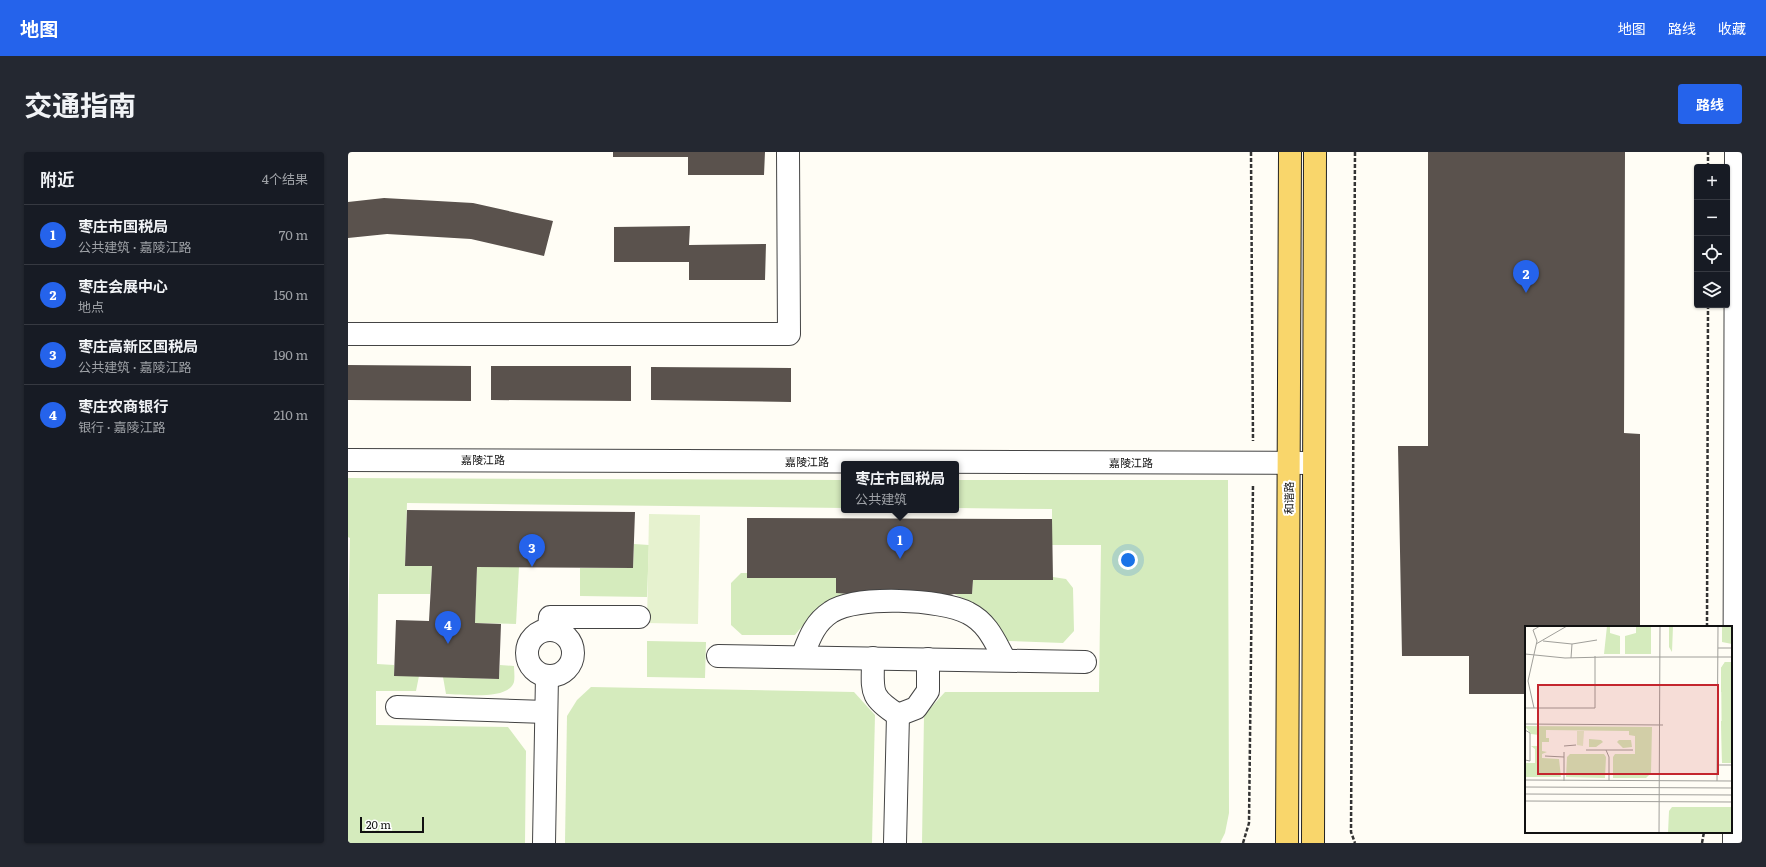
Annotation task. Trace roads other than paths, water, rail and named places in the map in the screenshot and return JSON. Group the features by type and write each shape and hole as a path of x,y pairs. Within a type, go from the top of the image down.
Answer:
{"main road":[{"name":"和谐路","path":"1287,843 1290,152"},
{"path":"1313,843 1316,152"}],"street":[{"path":"348,334 789,334 788,152"},
{"path":"1734,843 1738,777 1736,152"},
{"name":"嘉陵江路","path":"348,460 841,462"},
{"name":"嘉陵江路","path":"959,462 1314,464"},
{"path":"802,657 812,630 831,612 858,602 879,602 948,605 969,613 989,629 1005,660"},
{"path":"549,629 550,616 639,616"},
{"path":"549,629 557,630 569,639 573,654 572,661 562,673 555,676 547,676 533,670 526,656 526,648 535,635 549,629"},
{"path":"718,656 1085,662"},
{"path":"873,658 873,691 881,704 898,715"},
{"path":"898,715 916,708 928,691 928,659"},
{"path":"544,843 547,676"},
{"path":"397,707 546,712"},
{"path":"895,843 898,715"}],"place":[{"name":"枣庄会展中心","path":"1526,293"},
{"name":"枣庄市国税局","path":"900,559"},
{"name":"枣庄高新区国税局","path":"532,567"},
{"name":"枣庄农商银行","path":"448,644"}]}
